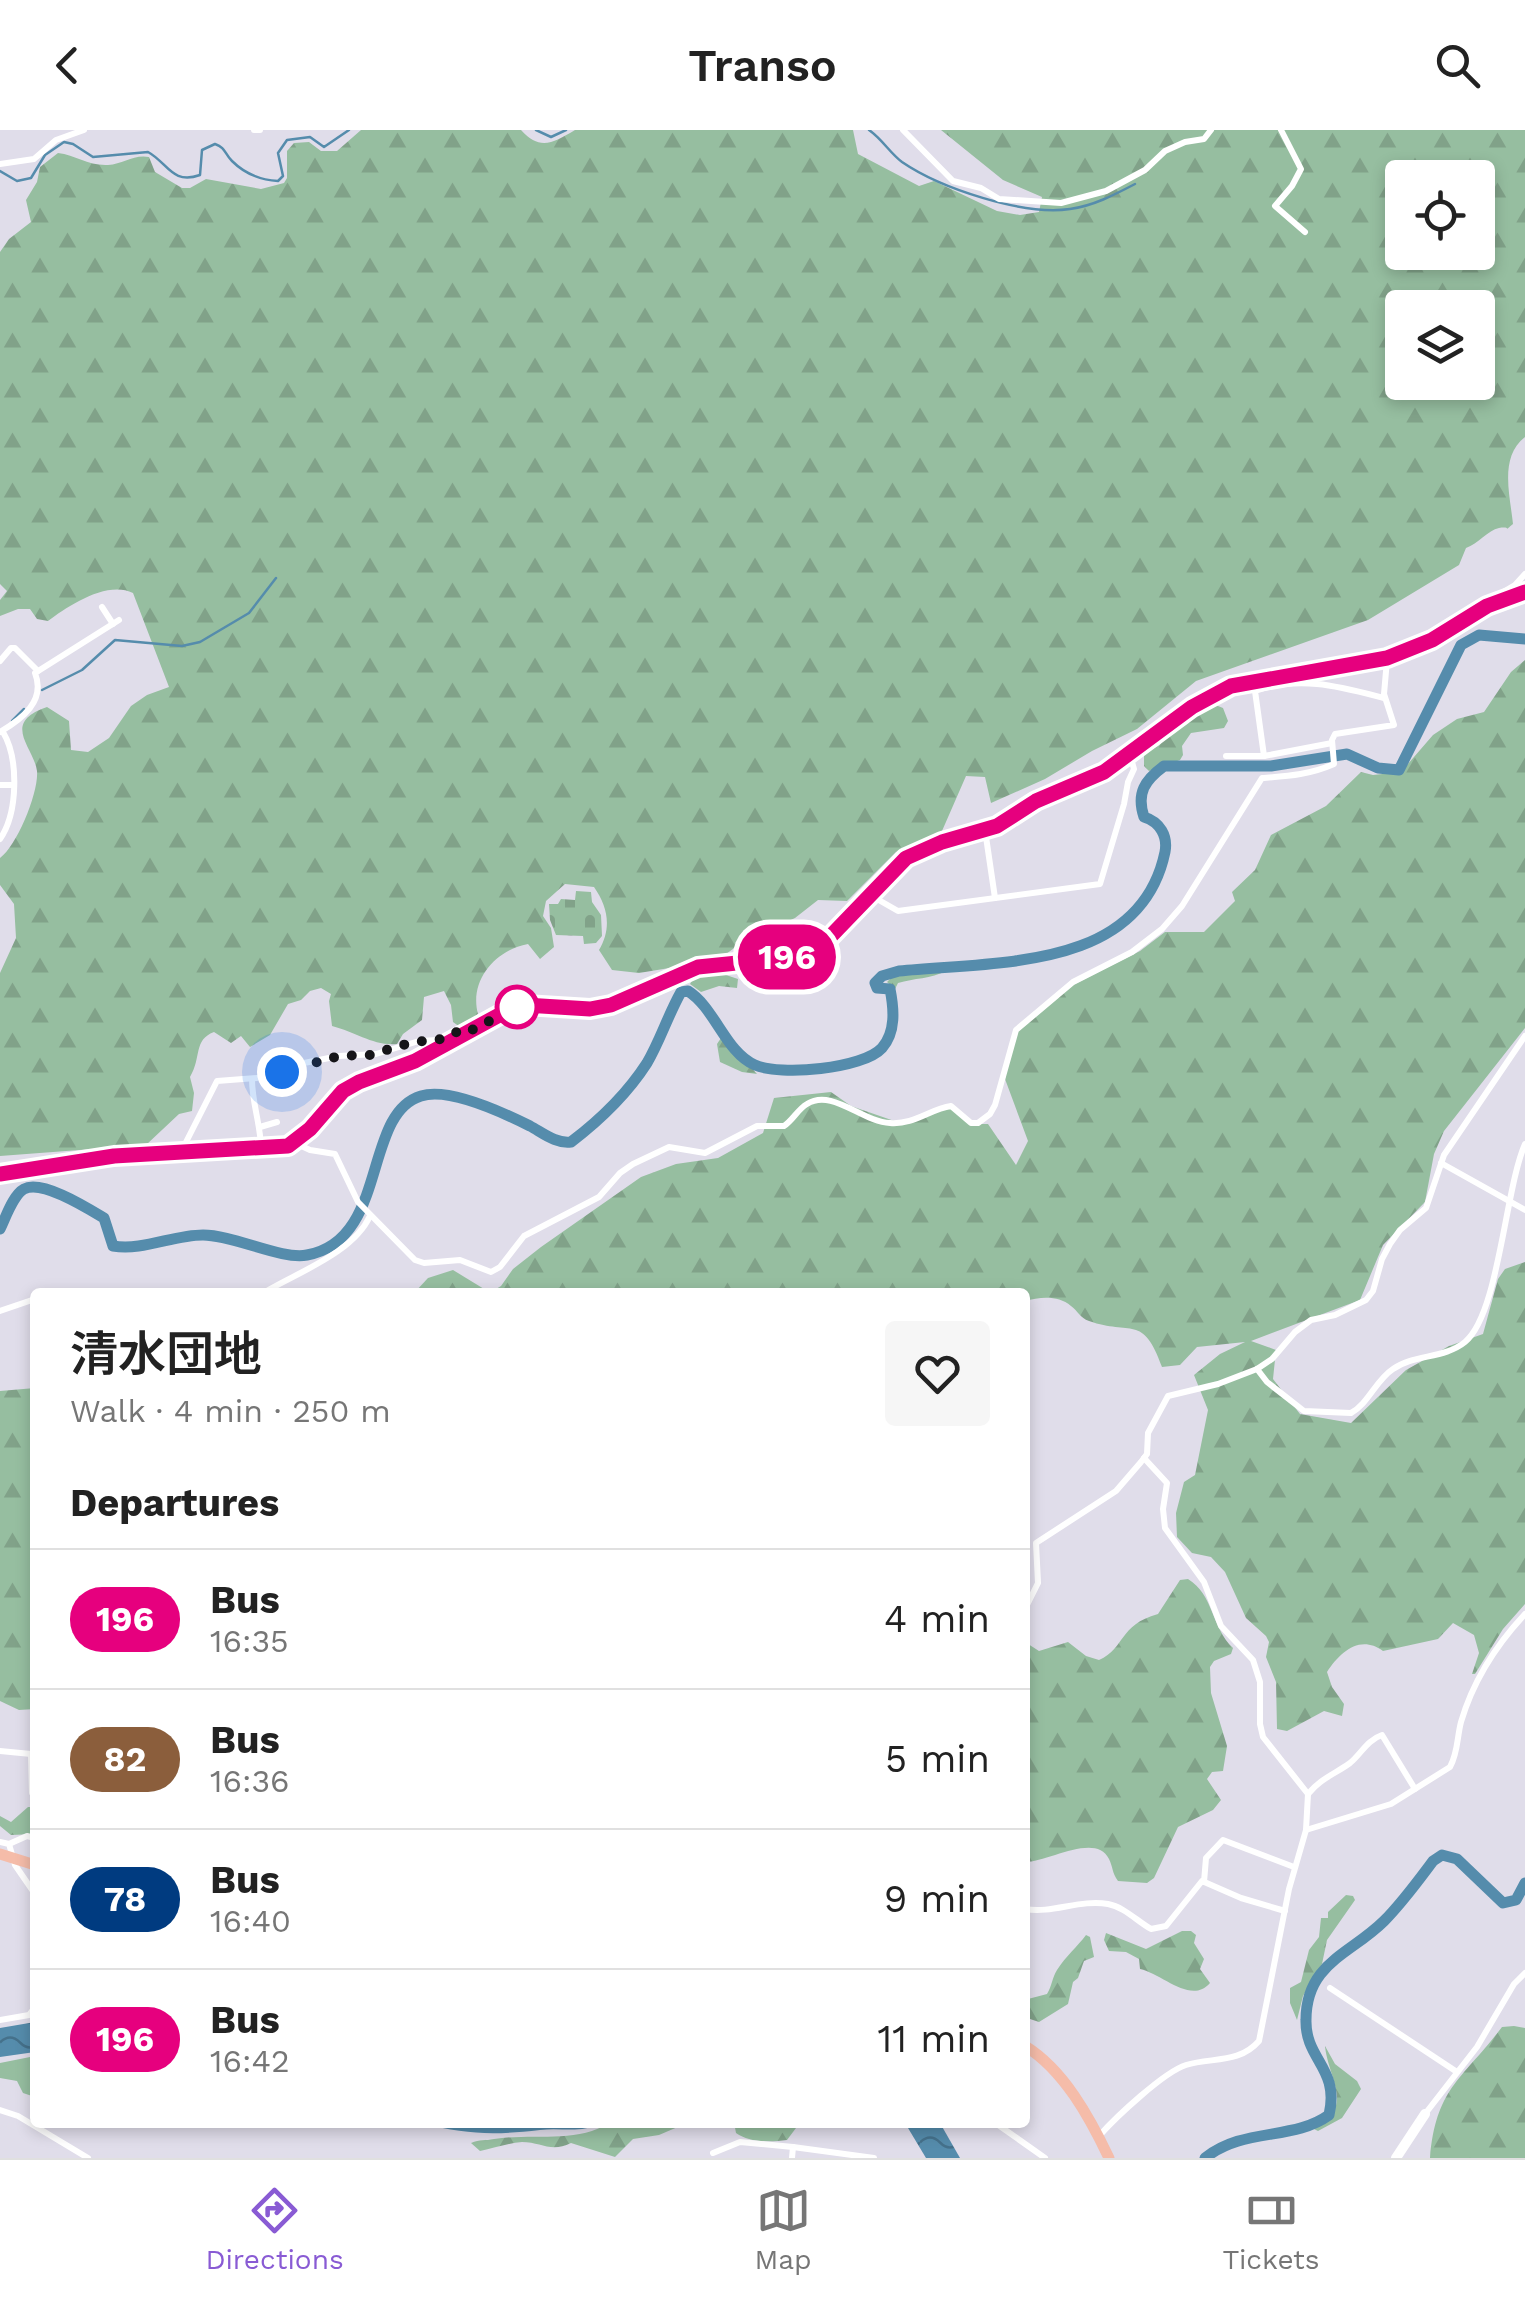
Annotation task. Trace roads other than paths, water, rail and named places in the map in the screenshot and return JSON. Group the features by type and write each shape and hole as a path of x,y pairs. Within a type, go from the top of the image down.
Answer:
{"main road":[{"path":"0,1174 80,1160 277,1149 295,1142 343,1091 415,1061 505,1011 525,1005 590,1009 611,1005 698,967 800,955 828,939 892,870 918,851 985,830 1051,794 1104,772 1192,707 1231,686 1387,658 1432,640 1487,606 1525,592"},
{"path":"5,1849 30,1862"},
{"path":"1030,2051 1058,2076 1099,2136 1109,2158"}],"street":[{"path":"0,164 34,159 56,140 84,130"},
{"path":"903,130 953,182 982,188 1000,199 1061,204 1106,192 1145,170 1165,150 1204,139 1211,130"},
{"path":"1282,130 1301,169 1274,206 1305,232"},
{"path":"1454,626 1466,612 1515,585 1525,574"},
{"path":"0,839 13,785 13,757 1,732 37,700 35,673 116,622 102,608"},
{"path":"0,661 15,648 38,671"},
{"path":"295,1142 316,1152 335,1154 358,1202 415,1260 460,1260 494,1272 524,1236 598,1197 633,1164 669,1148 712,1152 757,1126 784,1126 817,1099 828,1098 879,1122 911,1122 952,1106 970,1123 978,1123 995,1104 1016,1030 1073,982 1132,952 1162,929 1182,906 1262,778 1307,775 1334,762 1334,734 1394,725 1385,698 1387,658"},
{"path":"1264,756 1256,690 1334,684 1385,698"},
{"path":"1226,756 1264,756 1332,745"},
{"path":"869,894 898,911 1102,882 1134,769 1130,755"},
{"path":"0,785 13,785"},
{"path":"985,830 996,898"},
{"path":"181,1153 214,1084 252,1079 339,1056 370,1055 457,1032 464,1034"},
{"path":"1030,1599 1038,1584 1036,1543 1116,1490 1144,1458 1148,1434 1168,1396 1218,1384 1257,1369 1311,1320 1349,1310 1371,1296 1390,1244 1428,1204 1440,1163 1525,1036"},
{"path":"252,1079 252,1103 262,1150"},
{"path":"260,1127 278,1122"},
{"path":"1257,1369 1300,1409 1350,1413 1358,1409 1389,1371 1403,1362 1458,1346 1478,1327 1496,1270 1525,1144"},
{"path":"1440,1163 1525,1210"},
{"path":"271,1288 334,1253 364,1228 370,1216"},
{"path":"0,1311 30,1301"},
{"path":"1144,1458 1167,1484 1165,1528 1210,1593 1222,1626 1247,1652 1257,1670 1260,1724 1268,1745 1308,1794"},
{"path":"1306,1830 1374,1810 1450,1767 1456,1757 1461,1722 1477,1682 1500,1644 1525,1614"},
{"path":"1099,2136 1126,2107 1183,2066 1232,2059 1259,2041 1294,1867 1306,1830 1308,1794 1329,1773 1348,1764 1382,1735 1416,1789"},
{"path":"0,1751 30,1754"},
{"path":"30,1837 5,1849 30,1886"},
{"path":"1204,1882 1206,1858 1223,1840 1294,1867"},
{"path":"1030,1910 1108,1904 1151,1929 1158,1929 1166,1926 1195,1887 1204,1882"},
{"path":"1204,1882 1285,1912"},
{"path":"1396,2158 1525,1973"},
{"path":"1330,1988 1457,2072"},
{"path":"0,2020 30,2014"},
{"path":"0,2110 30,2123"},
{"path":"38,2128 88,2158"},
{"path":"1002,2128 1045,2158"},
{"path":"714,2153 740,2142 874,2158"},
{"path":"1403,2146 1410,2158"},
{"path":"792,2158 793,2148"}],"water":[{"path":"30,2023 30,2053 0,2057 0,2028"},
{"path":"444,2128 584,2128 495,2133"},
{"path":"908,2128 943,2128 960,2158 926,2158"}],"waterway":[{"path":"0,171 17,181 31,178 45,155 64,142 93,157 148,152 177,175 191,177 200,175 202,150 215,144 247,172 278,181 283,176 278,153 287,140 310,137 324,147 349,130"},
{"path":"536,130 551,137 566,130"},
{"path":"869,130 918,172 1006,204 1070,209 1095,203 1135,184"},
{"path":"42,690 82,670 115,640 182,646 200,642 249,613 276,578"},
{"path":"0,1229 16,1196 32,1187 65,1196 104,1218 113,1246 203,1235 284,1254 307,1255 333,1245 351,1226 364,1203 390,1126 403,1107 433,1094 461,1098 491,1108 555,1140 571,1142 612,1106 639,1074 681,992 688,991 697,999 736,1051 755,1065 801,1070 858,1061 882,1048 892,1028 890,989 877,988 875,983 882,976 1058,953 1095,940 1126,920 1150,891 1165,852 1164,835 1144,817 1141,801 1147,782 1164,766 1271,766 1347,754 1378,768 1399,770 1461,645 1479,635 1525,639"},
{"path":"12,721 24,709"},
{"path":"1205,2158 1236,2142 1300,2128 1329,2115 1330,2086 1307,2034 1308,2001 1314,1985 1322,1972 1384,1921 1433,1861 1442,1855 1457,1859 1503,1903 1516,1900 1525,1883"}]}
